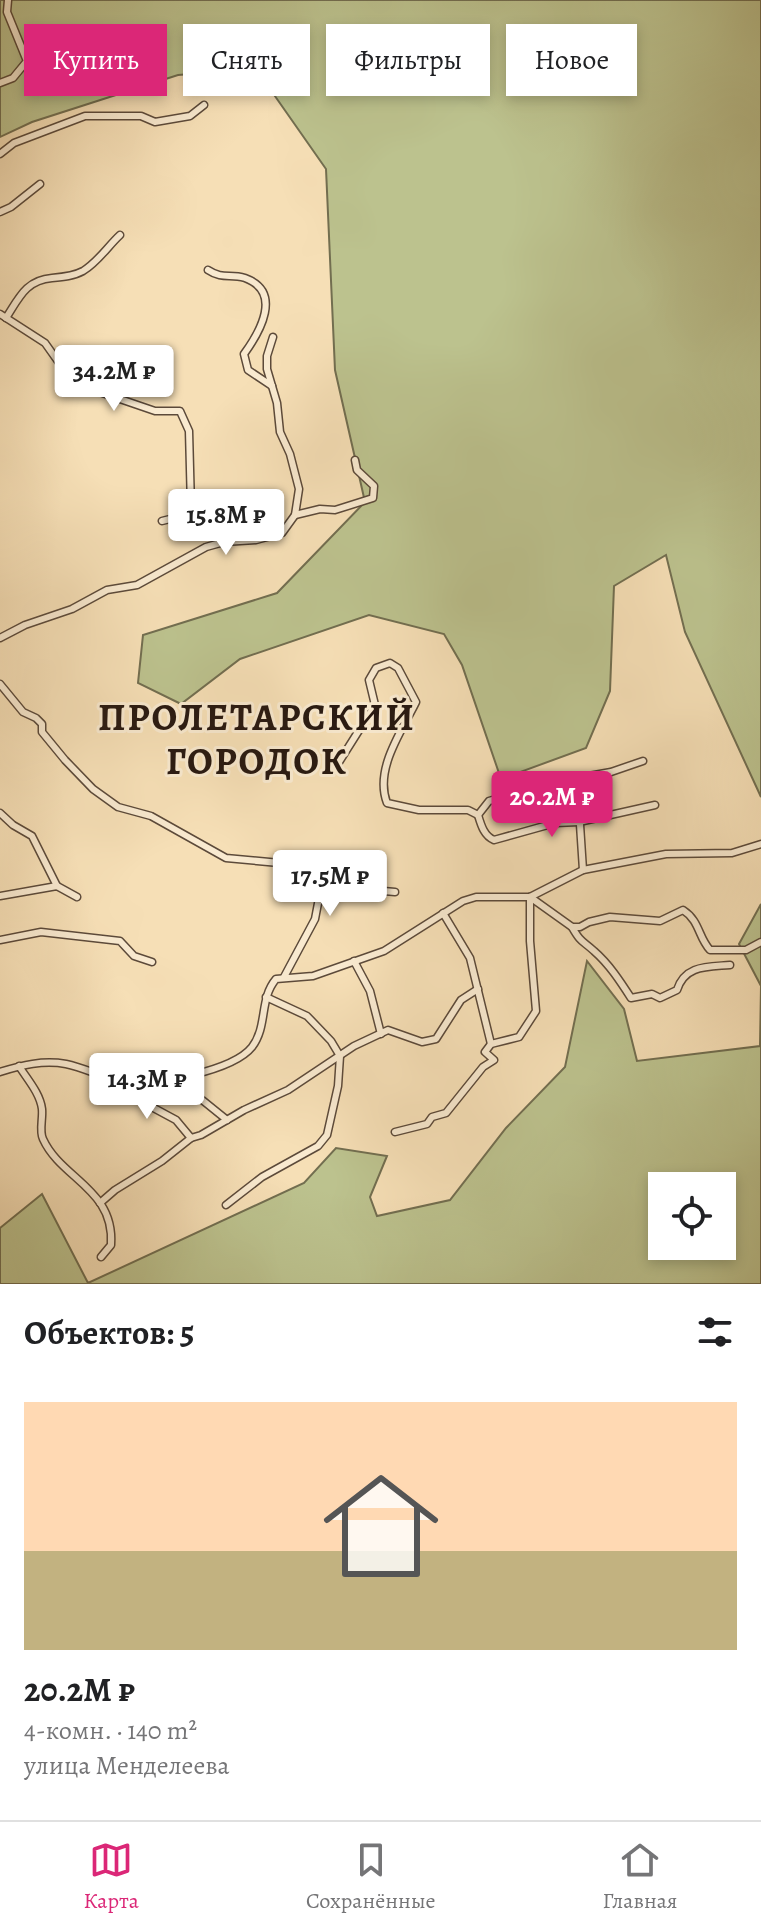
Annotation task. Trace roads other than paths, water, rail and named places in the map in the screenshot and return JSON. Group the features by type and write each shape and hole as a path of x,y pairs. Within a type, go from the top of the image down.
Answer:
{"street":[{"path":"0,83 13,78 27,61 7,12 8,0"},
{"path":"0,154 14,143 85,116 141,116 155,122 190,116 204,105"},
{"path":"0,212 40,184"},
{"path":"120,235 82,272 40,279 26,288 3,316 45,343 67,374 82,386 155,411 180,411 189,431 191,507 182,516 162,521"},
{"path":"208,270 218,277 245,278 259,287 266,300 265,314 258,334 244,354 248,370 272,386"},
{"path":"0,638 25,625 72,609 107,590 137,585 156,577 206,547 282,533 295,515 299,489 290,454 280,432 272,386 267,356 273,337"},
{"path":"295,515 320,509 335,510 373,498 374,486 357,470 355,460"},
{"path":"334,770 375,705 369,680 376,668 390,663 398,668 416,702 385,768 384,795 387,803 419,810 468,810 478,815 483,830 494,840 555,823 579,822 655,805"},
{"path":"0,684 23,712 42,724 42,732 65,760 93,789 118,807 151,816 226,858 301,865 309,890 319,898"},
{"path":"478,815 489,801 611,772 643,761"},
{"path":"577,779 583,870"},
{"path":"0,813 32,836 57,886 77,897"},
{"path":"0,1072 31,1063 66,1064 127,1082 196,1075 226,1064 250,1049 259,1033 267,990 276,979 313,976 384,951 463,901 476,897 530,897 583,870 666,854 732,853 761,844"},
{"path":"0,896 57,886"},
{"path":"284,977 315,919 319,898 338,887 395,892"},
{"path":"530,897 572,927 581,944 591,948 617,975 631,998 652,994 660,998 677,990 681,979 692,970 730,965"},
{"path":"395,1132 427,1124 432,1117 446,1113 483,1067 494,1060 485,1052 491,1044 519,1037 536,1011 530,897"},
{"path":"572,927 610,917 660,921 683,910 692,915 701,928 710,950 746,950 761,942"},
{"path":"443,913 470,958 491,1044"},
{"path":"0,940 41,932 120,941 134,956 152,962"},
{"path":"354,961 370,991 381,1034"},
{"path":"100,1203 191,1138 288,1090 354,1046 388,1030 422,1042 436,1039 461,1000 478,989"},
{"path":"226,1205 262,1177 318,1146 327,1135 338,1086 340,1056 331,1041 307,1016 266,997"},
{"path":"19,1066 41,1099 41,1137 52,1153 100,1203 108,1217 112,1235 109,1250 101,1257"},
{"path":"175,1078 227,1120"},
{"path":"127,1082 150,1106 176,1120 191,1138"}],"district":[{"name":"ПРОЛЕТАРСКИЙ ГОРОДОК","path":"257,739"}]}
